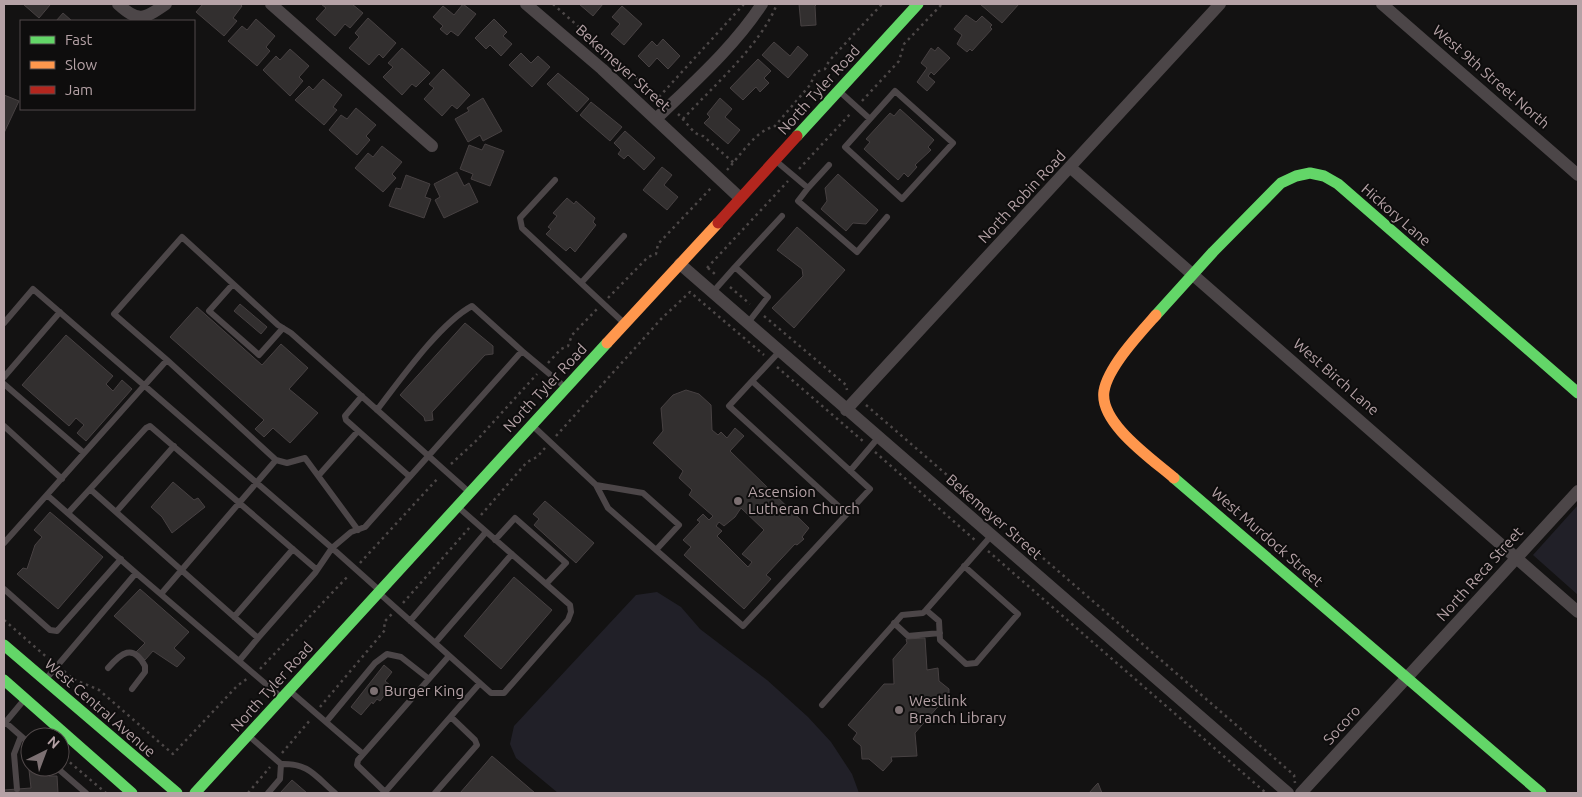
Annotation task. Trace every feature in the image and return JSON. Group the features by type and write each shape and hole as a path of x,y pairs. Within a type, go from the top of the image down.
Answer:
{"main road":[{"name":"North Tyler Road","path":"195,793 918,4"},
{"name":"Hickory Lane","path":"1193,274 1281,183 1294,175 1322,174 1338,184 1578,393"},
{"name":"West Murdock Street","path":"1193,274 1108,375 1104,388 1104,404 1111,421 1540,793"},
{"name":"West Central Avenue","path":"4,645 177,793"},
{"path":"4,680 132,793"}],"street":[{"path":"118,4 127,13 146,18 166,4"},
{"path":"271,4 432,146"},
{"name":"Bekemeyer Street","path":"526,4 740,198"},
{"path":"656,120 719,56 762,4"},
{"name":"North Robin Road","path":"846,410 1071,168 1220,4"},
{"name":"West 9th Street North","path":"1382,4 1578,175"},
{"name":"West Birch Lane","path":"1071,168 1578,612"},
{"name":"Bekemeyer Street","path":"680,264 748,324 775,356 846,410 874,443 991,536 1288,793"},
{"name":"North Reca Street","path":"1406,678 1578,491"},
{"name":"Socoro","path":"1303,792 1406,678"}],"lane":[{"path":"839,90 870,119"},
{"path":"895,91 953,142 902,199 844,147 870,119 895,91"},
{"path":"775,160 808,188"},
{"path":"829,165 798,201 857,252 887,217"},
{"path":"555,180 520,218 522,228 625,324"},
{"path":"712,293 782,216"},
{"path":"581,283 624,236"},
{"path":"358,530 305,458 287,462 276,460 114,314 182,237 470,492"},
{"path":"735,267 768,297 748,324"},
{"path":"233,284 209,311 259,355 283,328"},
{"path":"4,323 32,289 332,548 491,693 504,693 568,620 572,612 570,606 457,506"},
{"path":"377,410 407,370 459,313 472,306 566,388"},
{"path":"4,377 60,312"},
{"path":"239,661 340,539 364,527 522,351"},
{"path":"775,356 729,406 846,514"},
{"path":"4,543 167,360"},
{"path":"532,425 596,485 608,508 743,626 870,489 752,381"},
{"path":"4,384 84,454"},
{"path":"362,396 345,416 358,431 409,476"},
{"path":"4,426 62,478"},
{"path":"68,513 146,428 154,428 316,569"},
{"path":"319,476 358,431"},
{"path":"850,471 874,443"},
{"path":"116,512 174,446"},
{"path":"161,594 276,460"},
{"path":"596,485 643,493 679,525 656,550"},
{"path":"90,490 258,638"},
{"path":"47,494 239,661 316,713 363,754"},
{"path":"495,540 515,518 566,563 546,584"},
{"path":"410,621 486,532"},
{"path":"822,705 902,615 923,613 991,536"},
{"path":"234,617 293,549"},
{"path":"435,643 512,554"},
{"path":"4,589 50,630 57,631 121,559"},
{"path":"926,610 939,621 940,640 966,664 976,663 1018,614 964,566"},
{"path":"45,680 136,573"},
{"path":"894,623 908,636 940,633"},
{"path":"108,668 122,653 128,652 138,656 146,666 145,672 132,689"},
{"path":"326,722 375,663 387,654 401,657 429,679"},
{"path":"449,656 363,754 357,765 386,793 480,683"},
{"path":"17,789 14,754 20,736 4,723 25,700"},
{"path":"435,793 477,745 475,740 450,717"},
{"path":"248,735 279,762 301,764 335,793"},
{"path":"268,793 280,779 279,762"},
{"path":"68,777 86,793"}],"path":[{"path":"553,4 684,119 691,130 699,136 704,136 734,163"},
{"path":"659,97 744,4"},
{"path":"684,119 753,43 772,16 777,4"},
{"path":"942,4 904,44 899,61 708,268 846,385 848,392 861,405 869,405 1294,775 1294,782 1303,792"},
{"path":"248,793 279,762 316,713 385,630 384,622 527,462 537,457 662,318 690,292 775,356 874,443 982,546 1266,793"},
{"path":"70,762 106,793"}],"shaded area":[{"path":"1578,505 1578,595 1533,555"},
{"path":"657,592 681,607 700,629 767,680 808,717 831,742 852,774 859,793 558,793 516,758 510,744 514,726 636,595"}],"building":[{"path":"23,4 49,4 50,5 39,18"},
{"path":"203,4 240,4 242,6 233,18 237,21 224,36 196,12"},
{"path":"321,4 352,4 363,13 350,28 345,24 335,36 316,19 326,8"},
{"path":"463,4 476,14 458,36 451,31 447,35 440,29 443,26 433,17 443,6 454,15"},
{"path":"579,4 603,4 593,16"},
{"path":"799,4 817,4 815,6 816,25 801,26"},
{"path":"980,4 1019,4 1002,23"},
{"path":"622,6 642,24 624,45 611,34 620,24 612,17"},
{"path":"63,13 71,20 57,20"},
{"path":"966,15 976,22 982,16 992,25 990,27 992,29 972,51 970,49 967,52 957,44 962,35 954,29"},
{"path":"368,18 396,43 383,58 379,54 369,65 349,48 359,37 355,33"},
{"path":"256,19 275,36 266,47 270,51 257,66 228,41 242,26 247,30"},
{"path":"494,19 507,32 503,36 512,44 501,56 490,45 486,49 475,38"},
{"path":"663,39 680,56 668,69 657,58 649,67 638,56 652,41 657,46"},
{"path":"774,42 790,56 798,46 808,55 788,78 762,55"},
{"path":"938,47 950,58 934,75 931,72 928,76 935,82 927,91 917,82 927,68 921,63 931,48 935,51"},
{"path":"402,48 430,73 416,87 412,84 402,95 383,77 393,67 388,63"},
{"path":"290,49 309,66 299,77 303,81 290,96 263,70 276,56 280,60"},
{"path":"521,53 531,63 538,56 550,67 532,87 509,65"},
{"path":"758,59 771,71 764,78 769,83 760,92 756,87 743,100 730,88"},
{"path":"443,69 470,95 457,109 452,105 442,116 424,99 434,88 429,84"},
{"path":"558,73 589,99 577,112 547,84"},
{"path":"323,79 342,95 333,107 337,110 324,125 295,100 309,86 313,90"},
{"path":"4,95 19,101 4,133"},
{"path":"483,98 502,131 483,141 480,135 468,142 455,119 469,111 467,108"},
{"path":"720,98 732,109 725,117 740,130 728,144 704,123 710,117 707,114"},
{"path":"591,102 622,127 610,141 580,115"},
{"path":"356,108 376,125 366,136 370,140 357,155 329,130 341,115 347,119"},
{"path":"900,109 934,140 928,147 931,150 915,165 917,167 908,177 904,173 898,180 864,149 870,142 866,139 890,113 894,116"},
{"path":"625,131 655,158 644,170 628,155 624,159 618,154 621,150 614,143"},
{"path":"485,144 504,151 490,186 471,179 473,174 460,169 469,145 482,150"},
{"path":"382,146 402,162 392,174 396,178 383,192 355,168 368,153 373,157"},
{"path":"662,167 672,175 664,185 678,197 667,210 643,190"},
{"path":"457,172 464,186 469,183 478,202 444,218 435,200 440,197 434,184"},
{"path":"838,174 878,210 866,224 853,223 846,231 821,209 827,201 825,188"},
{"path":"406,175 430,184 425,197 431,199 424,218 389,206 396,188 401,189"},
{"path":"567,198 574,204 576,201 595,218 593,222 596,225 575,252 570,247 566,251 546,234 551,229 548,227 557,216 553,213"},
{"path":"797,227 845,270 794,328 772,308 803,276 802,269 777,250"},
{"path":"240,304 267,327 261,334 234,311"},
{"path":"197,307 262,365 281,344 308,368 289,389 318,413 290,443 273,428 264,437 255,429 264,420 170,337"},
{"path":"465,323 493,346 493,354 485,355 432,412 433,420 425,421 424,417 400,395"},
{"path":"66,335 113,376 106,384 113,391 122,380 132,389 86,441 77,433 84,425 76,418 69,426 22,385"},
{"name":"Ascension Lutheran Church","path":"686,390 699,394 711,405 712,430 718,435 721,432 727,438 735,428 744,436 730,451 809,528 802,537 804,539 797,545 795,544 766,575 771,579 744,609 684,555 691,547 683,540 700,522 697,520 703,514 709,520 713,516 689,495 692,490 679,478 683,471 653,443 663,431 661,408 673,395","holes":["741,508 764,530 742,554 752,562 748,567 717,536 722,531 716,526 719,522 724,526 735,517"]},
{"path":"173,482 194,500 198,498 205,507 172,533 162,517 151,507"},
{"path":"545,501 594,543 576,563 534,525 539,519 533,514"},
{"path":"50,512 103,557 58,609 17,574 23,568 27,569 35,545 42,537 34,530"},
{"path":"514,577 552,610 501,669 464,636"},
{"path":"140,589 189,632 174,648 185,658 177,667 153,651 145,660 136,652 145,643 114,616"},
{"name":"Westlink Branch Library","path":"925,638 927,670 938,668 939,681 949,689 949,694 915,733 917,756 891,757 892,761 883,771 869,759 862,759 861,746 853,739 857,733 848,725 884,684 894,684 893,659 907,643 906,639"},
{"name":"Burger King","path":"384,665 392,672 385,681 390,685 385,690 387,692 380,701 377,699 373,704 372,702 361,715 351,707"},
{"path":"492,756 535,793 460,793"},
{"path":"30,777 57,777 58,793 4,793 4,790 31,788"},
{"path":"292,780 307,793 280,793"},
{"path":"1098,783 1102,793 1089,793 1096,785"}],"traffic: fast":[{"path":"797,136 918,4"},
{"path":"1156,315 1213,252 1281,183 1296,176 1310,173 1324,176 1338,184 1578,393"},
{"path":"195,793 607,343"},
{"path":"1174,478 1541,793"},
{"path":"4,645 177,793"},
{"path":"4,680 132,793"}],"traffic: slow":[{"path":"607,343 718,223"},
{"path":"1156,315 1118,361 1104,391 1105,403 1118,428 1141,451 1174,478"}],"traffic: jam":[{"path":"718,223 797,136"}],"place":[{"name":"Ascension Lutheran Church","path":"738,501"},
{"name":"Burger King","path":"374,691"},
{"name":"Westlink Branch Library","path":"899,710"}]}
